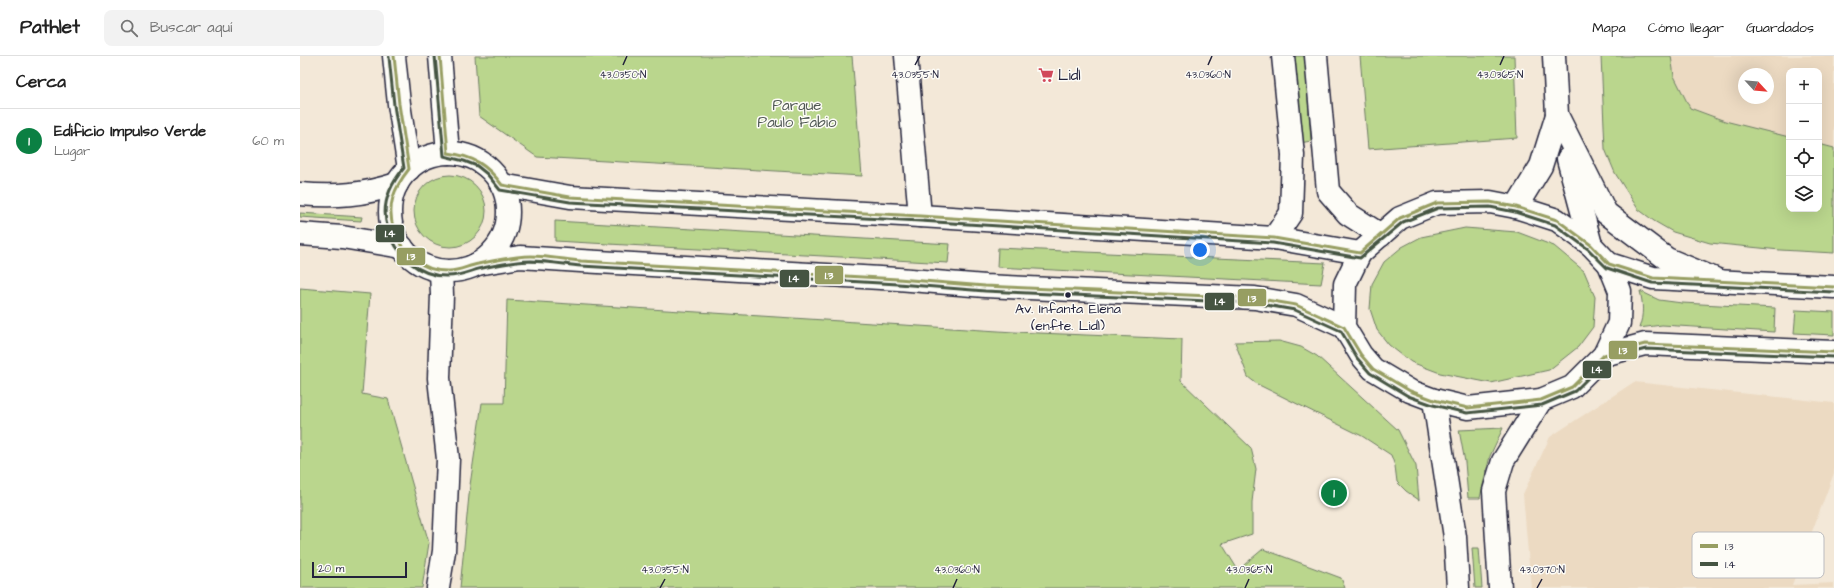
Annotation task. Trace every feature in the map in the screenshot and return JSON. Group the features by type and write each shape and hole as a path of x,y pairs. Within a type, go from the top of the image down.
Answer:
{"street":[{"path":"300,194 354,194 373,192 403,176 424,158 448,153 465,154 480,161 492,171 502,184 508,202 508,220 502,238 492,253 477,264 466,269 441,271 425,266 412,258 402,247 394,232 390,216 391,200 403,176 399,104 394,56"},
{"path":"440,56 448,153"},
{"path":"906,56 920,216"},
{"path":"1274,238 1291,213 1292,155 1283,56"},
{"path":"1316,56 1328,191 1348,214 1381,235"},
{"path":"1554,56 1556,115 1591,245"},
{"path":"1516,207 1541,166 1556,115"},
{"path":"1556,115 1606,213 1668,259 1720,281"},
{"path":"502,184 570,197 920,216 1274,238 1360,252"},
{"path":"1490,202 1516,207 1557,220 1591,245 1609,264 1620,291 1619,323 1604,355 1572,387 1541,400 1468,408 1434,400 1410,391 1373,369 1361,355 1344,327 1345,284 1360,252 1400,218 1437,203 1490,202"},
{"path":"300,234 342,237 402,247"},
{"path":"477,264 520,257 536,257 581,261 898,279 984,286 1255,298 1296,305 1344,327"},
{"path":"1609,264 1653,278 1834,287"},
{"path":"438,588 444,551 448,459 440,378 442,295 441,271"},
{"path":"1604,355 1645,344 1834,352"},
{"path":"1434,400 1452,516 1458,588"},
{"path":"1500,588 1494,490 1503,461 1541,400"}],"shaded area":[{"path":"1671,56 1834,56 1834,148 1822,145 1822,68 1786,68 1786,136 1725,121 1690,108 1674,76"},
{"path":"1634,382 1834,403 1834,473 1812,532 1692,532 1692,578 1795,578 1792,585 1834,583 1834,588 1531,588 1523,494 1550,437"}],"green space":[{"name":"Parque Paulo Fabio","path":"475,56 852,56 862,176 537,157 479,116"},
{"path":"1292,56 1305,56 1311,141 1300,143"},
{"path":"1360,56 1514,56 1517,138 1368,149"},
{"path":"1601,56 1671,56 1674,76 1690,108 1725,121 1786,136 1786,212 1822,212 1822,145 1834,148 1834,253 1780,250 1710,243 1673,232 1654,221 1638,209 1615,173 1605,149"},
{"path":"450,175 464,178 476,185 483,197 486,211 483,225 476,237 464,244 450,247 436,244 424,237 417,225 414,211 417,197 424,185 436,178"},
{"path":"300,213 362,217 361,221 300,217"},
{"path":"555,221 950,244 948,263 555,241"},
{"path":"1465,228 1517,232 1554,246 1584,271 1595,297 1593,327 1578,347 1549,370 1491,383 1440,373 1411,362 1389,345 1377,330 1370,309 1372,284 1384,262 1402,247 1421,237"},
{"path":"998,248 1325,263 1321,284 997,267"},
{"path":"300,288 370,294 362,394 388,399 429,543 422,588 300,588"},
{"path":"1640,291 1659,300 1682,303 1775,308 1774,332 1662,325 1639,328 1642,318 1642,300"},
{"path":"507,300 1014,332 1182,339 1181,381 1251,448 1256,469 1252,502 1252,534 1222,544 1238,570 1263,549 1341,578 1345,588 460,588 470,485 482,403 504,403"},
{"path":"1796,310 1834,312 1834,335 1794,333"},
{"path":"1279,341 1301,347 1317,356 1398,430 1416,466 1419,500 1406,491 1397,482 1395,466 1391,455 1362,436 1257,384 1248,377 1235,342"},
{"path":"1503,428 1490,456 1480,498 1468,498 1465,462 1459,430"},
{"path":"1472,548 1479,548 1482,588 1475,588"}],"transit line":[{"name":"1.3","path":"394,56 399,104 409,169 399,183 393,198 391,205 392,221 398,239 408,254 422,265 440,271 453,271 493,261 533,256 581,261 898,279 985,286 1255,298 1296,305 1344,327 1361,355 1373,369 1410,391 1434,400 1468,408 1541,400 1572,387 1604,355 1645,344 1834,352"},
{"name":"1.4","path":"435,56 444,156 477,166 487,174 500,190 570,202 920,221 1273,243 1360,258 1403,222 1438,208 1490,207 1515,212 1555,225 1588,249 1607,268 1652,283 1834,292"},
{"name":"1.3","path":"440,56 448,153 465,156 479,163 491,172 502,185 570,197 920,216 1274,238 1360,253 1400,218 1437,203 1490,202 1516,207 1557,220 1591,245 1609,264 1653,278 1834,287"},
{"name":"1.4","path":"389,57 394,105 404,168 394,182 387,197 385,212 386,221 392,239 403,256 419,269 437,275 448,276 463,274 493,266 533,261 581,266 898,284 985,291 1254,303 1295,310 1341,331 1357,358 1370,373 1408,396 1433,405 1467,413 1542,405 1575,391 1607,359 1646,349 1834,357"}],"place":[{"name":"Lidl","path":"1046,75"},
{"name":"Av. Infanta Elena (enfte. Lidl)","path":"1068,295"},
{"name":"Edificio Impulso Verde","path":"1334,493"}]}
